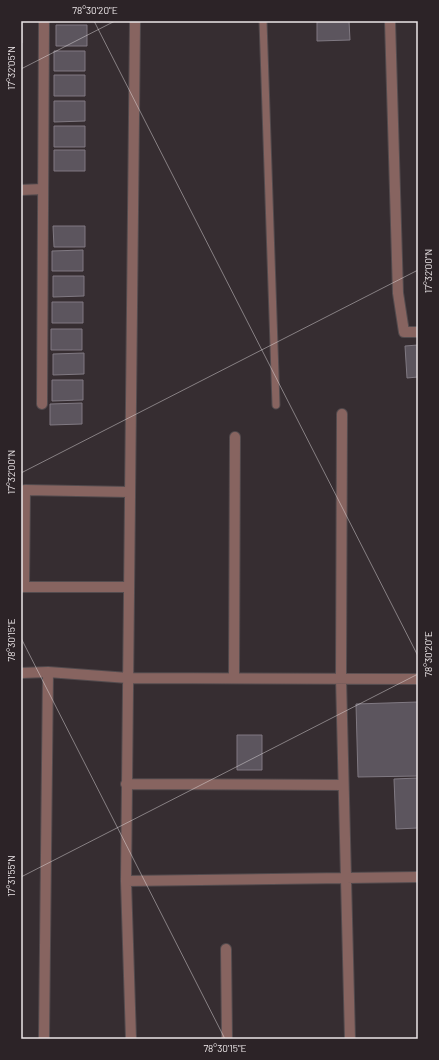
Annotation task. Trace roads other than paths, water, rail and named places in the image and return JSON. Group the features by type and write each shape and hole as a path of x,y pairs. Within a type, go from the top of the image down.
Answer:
{"street":[{"path":"42,404 44,21"},
{"path":"131,1039 126,881 126,784 135,21"},
{"path":"390,21 398,293 404,332 418,332"},
{"path":"21,190 43,189"},
{"path":"342,414 341,678 350,1039"},
{"path":"234,678 235,438"},
{"path":"128,587 22,587 26,490 129,492"},
{"path":"21,673 48,672 128,678 418,679"},
{"path":"44,1039 48,672"},
{"path":"126,784 343,785"},
{"path":"126,881 418,877"},
{"path":"226,949 227,1039"}],"lane":[{"path":"263,21 276,405"}]}
